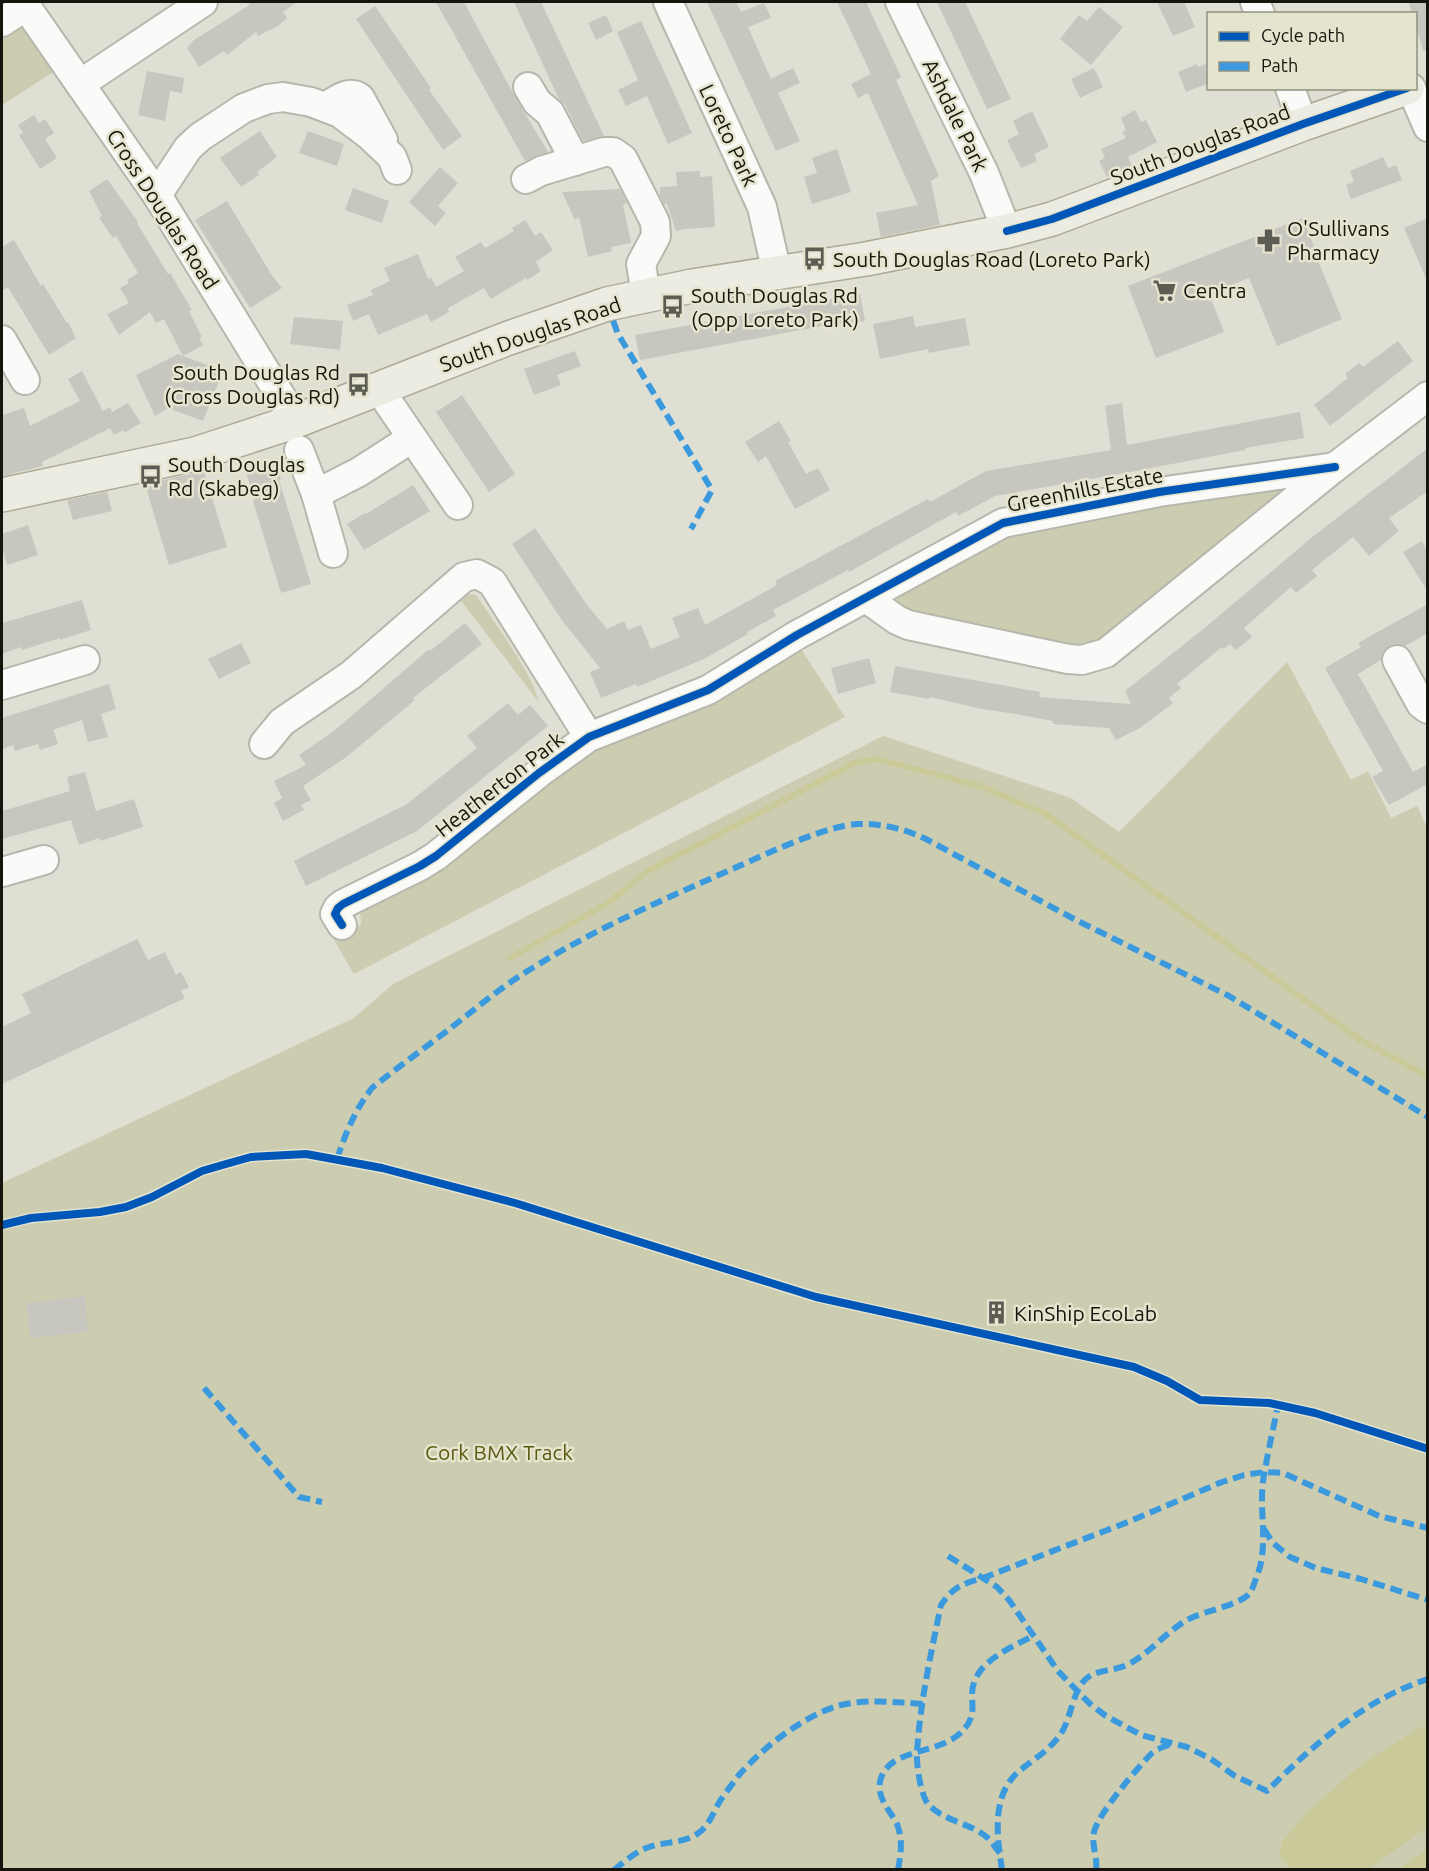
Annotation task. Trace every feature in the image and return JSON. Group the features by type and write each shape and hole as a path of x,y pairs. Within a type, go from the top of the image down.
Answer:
{"main road":[{"name":"South Douglas Road","path":"2,495 297,435 379,389 607,304 646,295 866,259 1007,231 1052,219 1303,124 1403,90"}],"street":[{"path":"80,84 203,2"},
{"name":"Loreto Park","path":"668,2 762,207 777,273"},
{"name":"Ashdale Park","path":"900,2 984,173 1007,231"},
{"path":"2,22 25,4"},
{"name":"Cross Douglas Road","path":"25,4 157,195 297,435 333,553"},
{"path":"528,87 537,102 550,113 574,161"},
{"path":"1291,90 1303,124"},
{"path":"1410,90 1428,127"},
{"path":"157,195 188,148 200,137 244,108 260,101 283,98 311,102 340,113 395,164"},
{"path":"526,179 542,171 574,161 613,152 623,159 654,222 656,237 641,264 646,295"},
{"path":"2,340 25,380"},
{"path":"379,389 458,505"},
{"name":"Greenhills Estate","path":"866,598 908,625 1068,659 1082,660 1106,653 1335,467 1428,396"},
{"path":"316,494 360,472 412,438"},
{"name":"Greenhills Estate","path":"797,635 1003,523 1159,492 1335,467"},
{"name":"Heatherton Park","path":"264,744 282,722 351,675 464,577 477,574 492,582 589,737"},
{"name":"Heatherton Park","path":"342,925 335,914 343,904 436,856 539,773 589,737 708,690 797,635"},
{"path":"2,685 85,660"},
{"path":"1397,660 1421,704 1428,709"},
{"path":"2,872 44,860"}],"green space":[{"path":"19,28 25,28 55,71 2,105 2,38"},
{"path":"1278,486 1282,491 1282,497 1277,503 1086,650 906,615 897,607 897,595 997,540"},
{"path":"467,594 476,595 503,635 530,679 538,701 459,598"},
{"path":"801,649 845,717 354,974 333,938 361,925 360,908 589,752 735,692"},
{"name":"Cork BMX Track","path":"1287,662 1351,780 1368,771 1391,818 1417,806 1427,827 1427,1869 2,1869 2,1183 354,1018 393,984 883,736 1071,798 1119,832"}],"shaded area":[{"path":"1427,1724 1427,1827 1369,1869 1292,1869 1279,1856 1282,1843 1304,1815 1363,1763"},
{"path":"1427,1849 1427,1869 1399,1869"}],"building":[{"path":"251,2 297,2 283,12 287,18 278,26 258,36 256,32 227,55 224,51 199,67 187,48 194,40"},
{"path":"436,2 464,2 514,95 548,152 525,161"},
{"path":"514,2 541,2 604,136 583,141 565,105 559,99"},
{"path":"707,2 736,2 741,12 764,3 771,18 748,27 771,79 793,68 800,83 778,93 800,141 776,151"},
{"path":"837,2 866,2 901,77 896,80 939,176 931,181 940,225 881,237 876,213 918,205 868,93 858,98 851,84 871,74"},
{"path":"937,2 965,2 1011,99 987,109"},
{"path":"1157,2 1184,2 1195,27 1173,36"},
{"path":"1409,2 1428,2 1428,50 1423,51 1417,29 1417,12 1412,12"},
{"path":"375,6 431,88 429,90 462,136 443,150 356,19"},
{"path":"1099,7 1123,27 1091,65 1060,39 1079,15 1087,21"},
{"path":"606,15 613,31 596,40 588,23"},
{"path":"641,21 692,133 668,144 647,96 626,106 618,90 638,80 617,32"},
{"path":"1197,64 1198,67 1207,64 1207,84 1186,92 1178,72"},
{"path":"1094,68 1103,87 1080,98 1071,79"},
{"path":"147,71 184,78 182,93 170,91 165,121 138,115"},
{"path":"1135,110 1141,122 1146,120 1157,142 1128,157 1132,166 1107,177 1099,161 1105,158 1101,149 1126,138 1122,132 1126,130 1121,118"},
{"path":"1032,111 1049,147 1034,154 1037,161 1021,168 1007,140 1019,134 1013,121"},
{"path":"34,115 39,123 45,119 54,133 45,139 57,158 40,169 19,135 23,133 18,125"},
{"path":"260,131 277,157 257,172 259,175 241,187 220,158"},
{"path":"308,131 344,144 337,166 299,153"},
{"path":"837,149 851,192 812,204 804,177 817,173 812,158"},
{"path":"1383,157 1388,168 1396,165 1402,180 1351,199 1346,185 1354,182 1350,171"},
{"path":"440,167 458,183 438,206 446,213 435,226 409,202"},
{"path":"700,171 700,177 712,176 715,227 676,231 667,204 664,204 660,195 660,187 677,186 676,172"},
{"path":"107,179 138,222 192,310 189,311 202,337 199,338 203,345 183,356 164,319 156,323 150,312 119,335 107,314 129,303 120,288 129,283 127,280 138,273 116,236 113,238 99,218 102,216 89,191"},
{"path":"353,188 389,201 382,223 345,210"},
{"path":"620,189 627,203 623,205 631,243 611,247 612,251 588,257 579,217 575,220 562,192"},
{"path":"227,201 271,274 282,288 250,308 195,220"},
{"path":"1303,218 1342,319 1277,346 1249,278 1209,294 1224,332 1156,358 1128,286"},
{"path":"1428,218 1428,283 1404,228"},
{"path":"525,220 535,236 541,232 553,250 536,262 541,271 527,280 526,278 491,299 484,288 448,308 449,312 431,322 427,314 378,335 369,314 353,321 347,305 373,295 371,290 390,281 384,268 418,254 428,279 431,278 436,287 464,271 455,257 481,242 485,248 514,231 512,228"},
{"path":"14,240 76,338 49,355 8,287 2,291 2,247"},
{"path":"860,294 865,321 828,325 640,360 635,335"},
{"path":"913,316 915,327 965,318 970,345 929,353 928,349 880,359 873,324"},
{"path":"294,317 343,321 340,350 290,344"},
{"path":"1398,341 1413,361 1330,426 1314,405 1348,378 1345,374 1359,363 1363,367"},
{"path":"575,351 581,366 557,375 561,385 534,395 524,369"},
{"path":"178,354 223,371 203,421 168,408 155,416 136,375"},
{"path":"82,371 103,411 110,407 112,412 128,403 141,423 124,433 123,430 114,435 110,428 42,462 43,466 2,476 2,415 24,408 30,426 80,401 68,379"},
{"path":"462,395 515,474 489,492 436,412"},
{"path":"1122,403 1127,445 1300,412 1304,438 995,496 958,516 956,512 849,572 848,570 773,610 776,616 704,659 637,687 636,684 601,698 590,672 600,668 561,619 512,544 535,528 587,605 607,629 624,621 628,630 641,625 651,649 680,637 672,618 698,608 705,625 777,585 775,581 928,499 930,502 986,471 1111,450 1105,406"},
{"path":"779,421 806,474 818,468 830,490 795,509 766,456 758,462 745,442"},
{"path":"1428,448 1428,491 1389,518 1399,531 1369,556 1353,537 1312,570 1317,576 1296,593 1291,587 1244,628 1252,637 1236,650 1230,644 1224,649 1222,647 1177,684 1181,688 1169,698 1173,703 1140,728 1116,740 1109,728 1053,724 1053,721 982,709 930,697 929,699 890,692 895,666 1040,692 1039,697 1131,704 1125,691 1206,627 1311,538"},
{"path":"275,459 281,479 279,480 311,584 281,593 245,469"},
{"path":"204,471 227,547 169,565 145,484"},
{"path":"413,485 430,511 364,550 347,524"},
{"path":"107,492 112,511 73,520 67,500"},
{"path":"28,525 38,555 7,565 2,547 2,534"},
{"path":"1422,541 1428,553 1428,592 1403,552"},
{"path":"82,600 91,630 22,650 21,647 2,654 2,623"},
{"path":"1428,604 1428,633 1405,646 1397,644 1389,646 1383,652 1381,660 1358,674 1413,772 1428,764 1428,784 1389,805 1372,777 1383,771 1325,668 1361,647 1358,643"},
{"path":"465,623 482,644 413,698 415,700 345,758 303,786 311,800 301,805 304,810 283,821 274,803 282,798 274,781 306,765 299,755 334,731 429,649 430,651"},
{"path":"241,643 251,663 219,679 208,659"},
{"path":"869,658 876,683 838,694 831,668"},
{"path":"109,684 116,709 101,714 108,737 88,742 82,720 53,730 58,744 40,750 38,744 15,751 13,745 2,749 2,718"},
{"path":"508,703 518,715 530,705 548,726 417,831 306,886 294,861 407,804 477,748 467,736"},
{"path":"85,772 96,811 134,799 143,827 100,841 99,838 79,845 71,820 2,839 2,811 70,791 67,777"},
{"path":"137,939 148,960 165,952 176,975 181,972 189,987 181,991 185,998 2,1084 2,1027 31,1013 22,994"},
{"path":"85,1296 88,1332 30,1338 26,1303"}],"waterway":[{"path":"510,958 608,903 646,872 855,763 877,759 980,786 1046,814 1359,1039 1428,1076"}],"marked path":[{"path":"607,304 618,334 712,490 691,529"},
{"path":"337,1159 352,1122 372,1088 525,973 585,938 687,889 798,840 830,829 858,824 892,827 924,838 1074,919 1229,996 1428,1117"},
{"path":"204,1388 299,1497 322,1502"},
{"path":"1002,1870 998,1815 1005,1789 1012,1778 1060,1735 1082,1683 1091,1675 1129,1664 1187,1620 1239,1601 1250,1593 1261,1564 1263,1481 1278,1405"},
{"path":"1000,1853 989,1839 975,1829 935,1811 929,1805 924,1795 917,1764 926,1678 941,1605 954,1590 969,1582 1128,1522 1222,1482 1244,1475 1265,1472 1283,1473 1379,1516 1428,1528"},
{"path":"1264,1529 1273,1543 1290,1557 1316,1568 1428,1600"},
{"path":"948,1556 997,1587 1009,1600 1058,1671 1089,1703 1106,1716 1141,1735 1187,1747 1211,1759 1235,1776 1267,1791 1302,1757 1361,1711 1428,1679"},
{"path":"898,1870 901,1852 900,1835 897,1824 880,1794 880,1782 884,1771 901,1758 937,1746 958,1735 970,1720 973,1687 979,1672 992,1659 1033,1636"},
{"path":"614,1870 644,1849 689,1838 701,1831 739,1775 772,1743 799,1724 841,1705 861,1702 923,1704"},
{"path":"1096,1870 1093,1837 1103,1814 1152,1753 1174,1743"}],"cycle path":[{"path":"1007,231 1052,219 1303,124 1401,90"},
{"path":"342,925 335,914 343,904 436,856 539,773 589,737 708,690 797,635 1003,523 1159,492 1335,467"},
{"path":"2,1225 31,1218 100,1212 126,1207 152,1197 202,1171 251,1157 306,1154 382,1168 515,1203 816,1297 1134,1367 1167,1381 1200,1400 1269,1403 1315,1413 1428,1449"}],"place":[{"name":"O'Sullivans Pharmacy","path":"1269,240"},
{"name":"South Douglas Road (Loreto Park)","path":"815,259"},
{"name":"Centra","path":"1165,290"},
{"name":"South Douglas Rd (Opp Loreto Park)","path":"673,307"},
{"name":"South Douglas Rd (Cross Douglas Rd)","path":"358,384"},
{"name":"South Douglas Rd (Skabeg)","path":"150,476"},
{"name":"KinShip EcoLab","path":"996,1313"}]}
